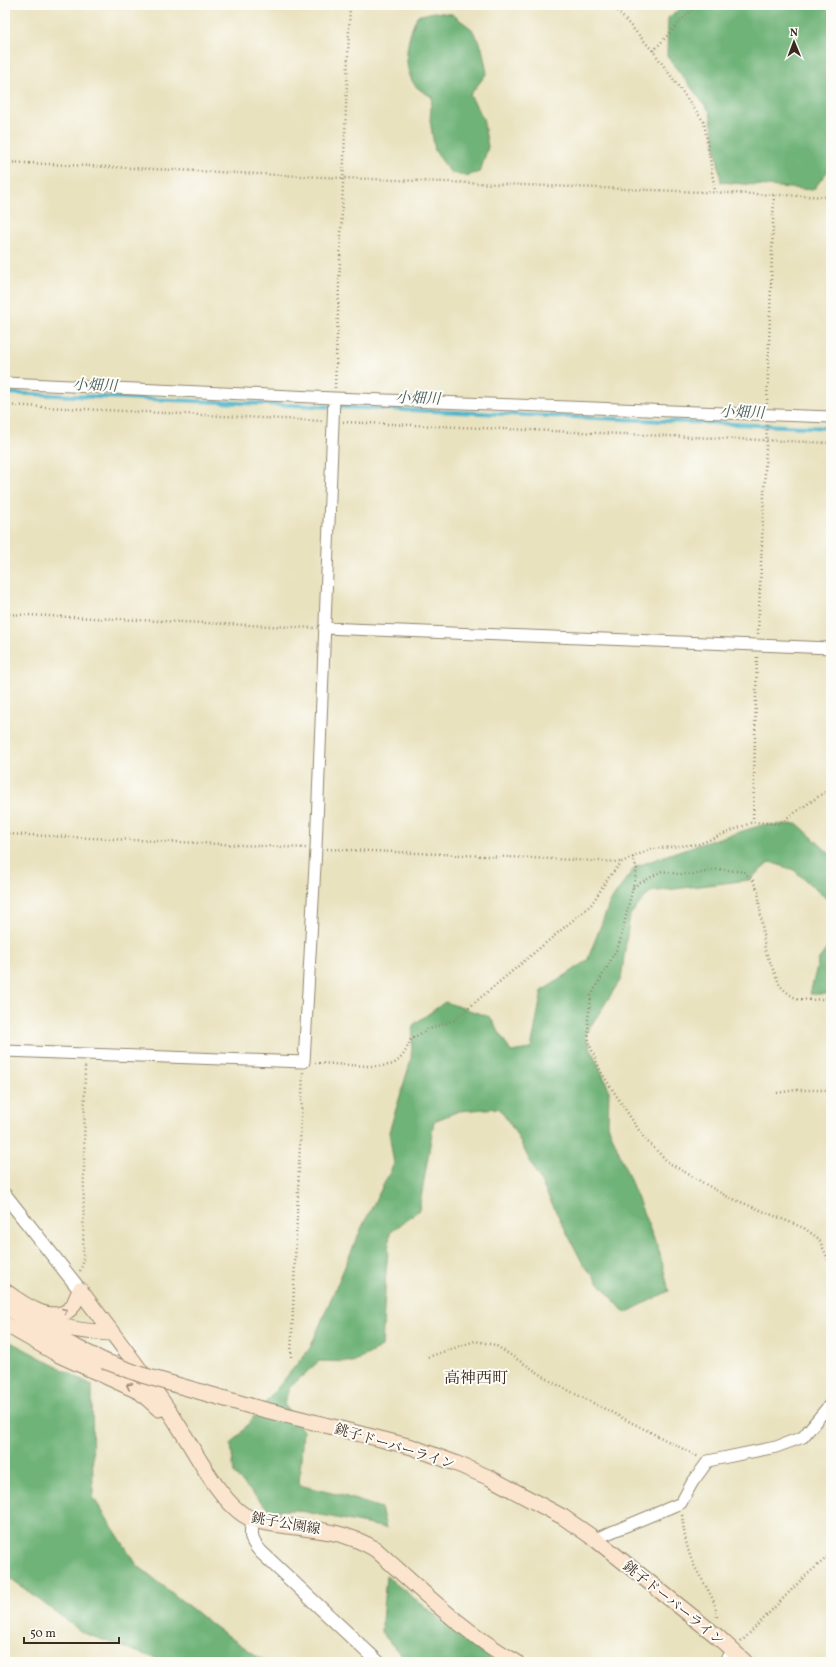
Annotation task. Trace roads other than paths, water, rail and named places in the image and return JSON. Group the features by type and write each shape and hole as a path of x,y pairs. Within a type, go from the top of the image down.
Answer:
{"main road":[{"path":"35,1311 51,1314 63,1313 71,1309 77,1287"},
{"name":"銚子公園線","path":"77,1287 172,1416 217,1487 232,1505 253,1520 330,1531 360,1540 375,1549 470,1631 516,1662"},
{"path":"5,1291 54,1324 67,1328 111,1333"},
{"name":"銚子ドーバーライン","path":"5,1306 57,1338 104,1361 142,1375 250,1406 412,1447 490,1478 563,1517 595,1539 718,1637 728,1656 745,1662"},
{"path":"5,1324 59,1355 140,1392 161,1411 172,1416"}],"street":[{"path":"5,383 334,398 831,417"},
{"path":"5,1051 304,1062 316,848 334,398"},
{"path":"324,628 831,648"},
{"path":"5,1195 77,1287"},
{"path":"595,1539 681,1503 692,1483 708,1461 776,1447 803,1437 831,1403"},
{"path":"253,1520 251,1535 252,1541 261,1552 378,1662"}],"waterway":[{"name":"小畑川","path":"5,393 831,428"}],"district":[{"name":"高神西町","path":"476,1377"}]}
